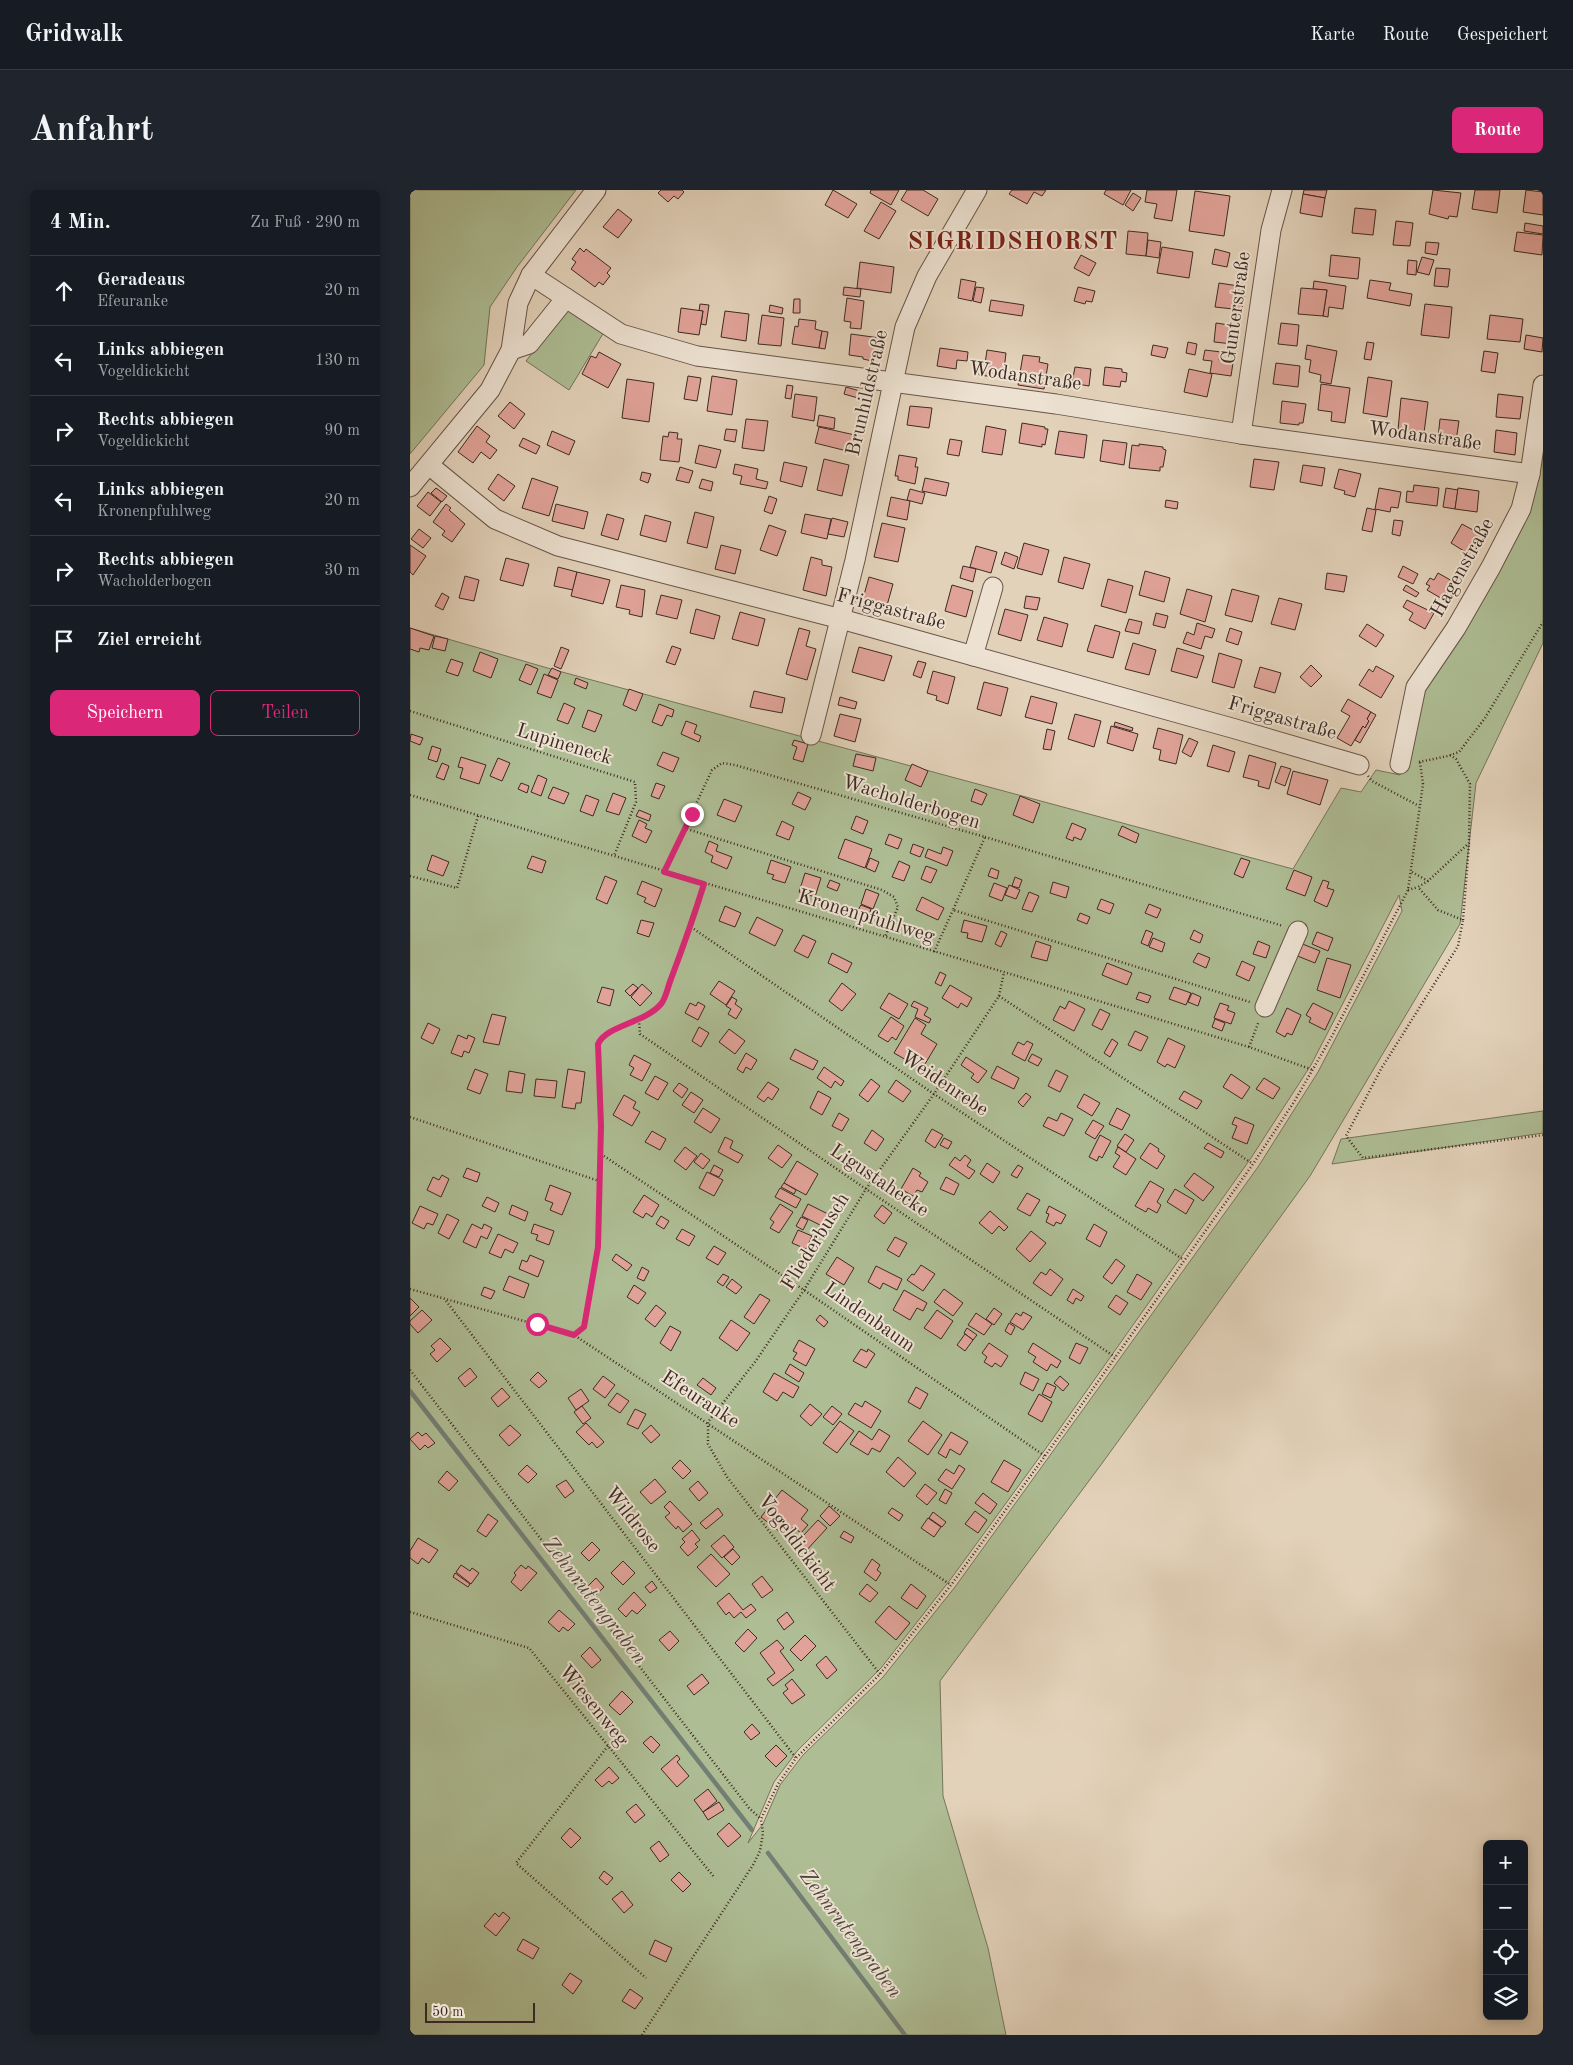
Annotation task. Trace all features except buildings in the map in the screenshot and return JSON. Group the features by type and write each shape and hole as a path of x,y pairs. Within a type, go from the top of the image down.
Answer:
{"street":[{"path":"410,487 490,390 511,350 518,303 531,276 596,190"},
{"name":"Brunhildstraße","path":"811,735 841,619 905,327 927,276 978,190"},
{"name":"Gunterstraße","path":"1241,434 1271,230 1282,190"},
{"name":"Wodanstraße","path":"531,276 621,334 697,356 1056,404 1241,434 1530,474"},
{"path":"511,350 528,344 566,298"},
{"name":"Hagenstraße","path":"1400,764 1416,687 1456,628 1521,509 1530,474 1543,385"},
{"name":"Friggastraße","path":"429,465 494,519 558,546 841,619 1359,766"},
{"path":"973,656 993,587"},
{"path":"1265,1007 1298,930"}],"path":[{"path":"1430,760 1459,752 1485,718 1543,622"},
{"name":"Lupineneck","path":"410,711 635,782 636,802 614,856"},
{"path":"1449,756 1456,759 1470,784 1469,843 1463,920 1458,946 1381,1069 1346,1136 1363,1158 1543,1134"},
{"path":"642,2035 753,1865 760,1851 763,1833 761,1819 778,1784 796,1758 880,1674 951,1585 1253,1164 1313,1070 1408,890 1423,784 1420,762"},
{"name":"Wacholderbogen","path":"664,872 686,829 712,770 722,764 735,765 985,837 934,952"},
{"path":"1359,766 1372,781 1420,806"},
{"name":"Kronenpfuhlweg","path":"410,795 1004,972 1249,1047 1313,1070"},
{"path":"410,876 457,888 478,816"},
{"path":"686,829 882,890 894,898 898,907 886,937"},
{"path":"985,837 1298,930"},
{"path":"1408,890 1428,881 1469,843"},
{"path":"1412,872 1428,881"},
{"path":"574,1335 584,1327 598,1247 601,1154 598,1044 600,1038 609,1032 639,1020 662,1003 691,927 704,884"},
{"path":"1418,887 1438,910 1463,920"},
{"path":"953,910 1265,1007 1249,1047"},
{"name":"Weidenrebe","path":"691,927 934,1094 1184,1260"},
{"name":"Fliederbusch","path":"708,1422 755,1362 804,1290 866,1189 934,1094 999,996 1004,972"},
{"path":"999,996 1253,1164"},
{"name":"Ligustahecke","path":"639,1020 640,1034 1115,1357"},
{"path":"410,1117 599,1182"},
{"name":"Lindenbaum","path":"601,1154 804,1290 1045,1456"},
{"name":"Efeuranke","path":"410,1289 574,1335 708,1422 951,1585"},
{"name":"Wildrose","path":"445,1299 796,1758"},
{"path":"410,1370 742,1801 761,1819"},
{"name":"Vogeldickicht","path":"708,1422 708,1444 727,1476 880,1674"},
{"name":"Wiesenweg","path":"410,1612 529,1648 714,1877"},
{"path":"608,1746 516,1863 646,1978"}],"green space":[{"path":"410,190 576,190 517,267 490,307 484,365 410,454"},
{"path":"567,307 604,332 569,390 526,361"},
{"path":"1543,430 1543,643 1476,783 1460,924 1310,1176 1103,1462 940,1681 943,1796 988,1948 1006,2035 410,2035 410,628 551,669 1293,869 1341,788 1361,792 1376,770 1400,775 1407,759 1420,688 1491,575","holes":["1399,895 1402,911 1318,1072 1258,1167 955,1587 883,1677 803,1755 780,1785 763,1824 748,1843 774,1782 798,1750 881,1668 950,1580 1044,1451 1251,1158 1311,1065"]},
{"path":"1543,1111 1543,1133 1332,1164 1341,1139"}],"waterway":[{"name":"Zehnrutengraben","path":"410,1391 752,1830"},
{"name":"Zehnrutengraben","path":"768,1853 905,2035"}],"district":[{"name":"SIGRIDSHORST","path":"1013,242"}],"route":[{"path":"537,1324 574,1335 584,1327 598,1247 601,1154 598,1044 600,1038 609,1032 639,1020 662,1003 691,927 704,884 664,872 692,814"}]}
